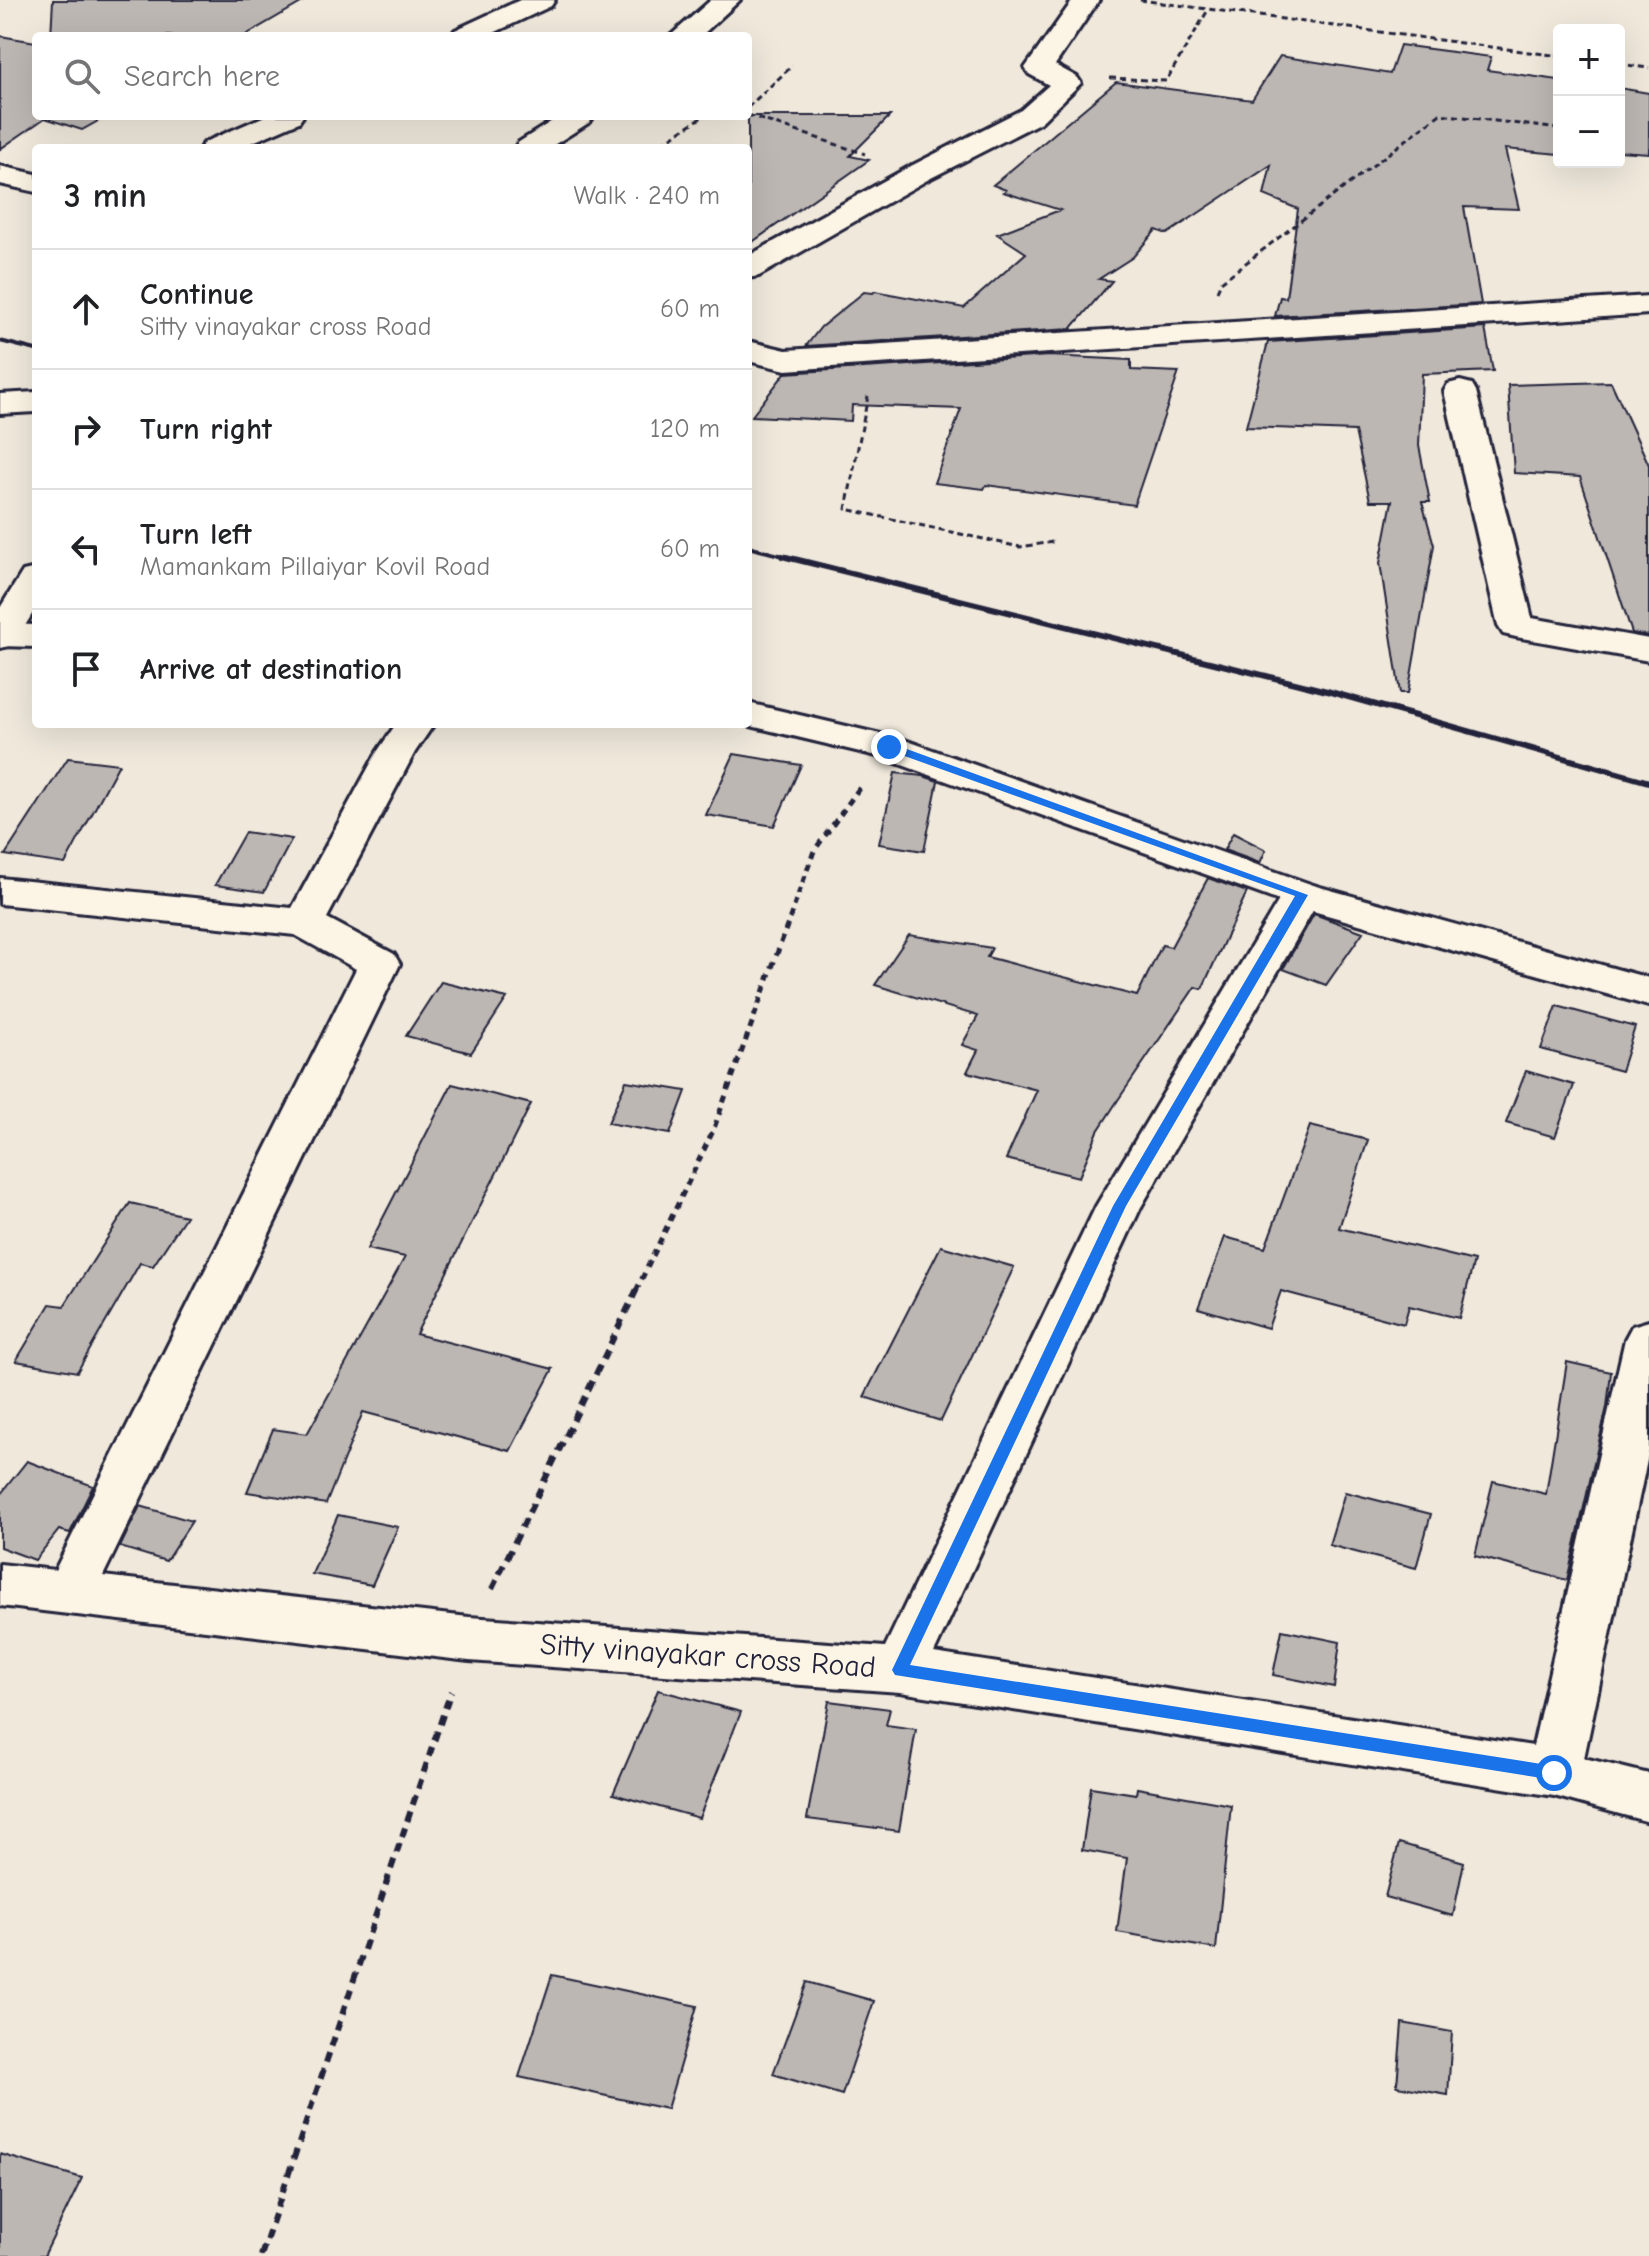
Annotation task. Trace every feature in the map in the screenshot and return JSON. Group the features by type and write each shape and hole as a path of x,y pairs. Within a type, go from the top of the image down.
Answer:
{"street":[{"path":"474,32 542,0"},
{"path":"689,32 727,0"},
{"path":"752,267 919,173 1031,116 1067,83 1039,68 1086,0"},
{"path":"224,144 280,120"},
{"path":"535,144 574,120"},
{"path":"0,175 32,182"},
{"path":"752,352 786,360 1649,305"},
{"path":"1460,391 1516,626 1649,650"},
{"path":"0,404 32,402"},
{"path":"0,636 32,585"},
{"path":"0,636 32,636"},
{"path":"752,715 889,747 1302,895 1649,992"},
{"path":"304,923 396,752 412,728"},
{"path":"0,891 304,923 379,964 68,1595"},
{"path":"900,1670 1119,1206 1302,895"},
{"path":"1554,1773 1649,1339"},
{"name":"Sitty vinayakar cross Road","path":"0,1585 469,1639 900,1670 1554,1773 1649,1798"}],"path":[{"path":"1140,0 1553,55"},
{"path":"1067,83 1080,76 1166,81 1208,10"},
{"path":"1625,65 1649,68"},
{"path":"752,103 792,66"},
{"path":"1197,336 1221,282 1440,114 1553,128"},
{"path":"752,116 919,173"},
{"path":"660,144 698,120"},
{"path":"871,355 867,408 846,509 1020,547 1053,542"},
{"path":"261,2256 469,1639 713,1131 814,851 889,747"}],"building":[{"path":"53,0 306,0 251,32 51,32"},
{"path":"0,36 32,41 32,120 42,120 0,149"},
{"path":"1400,45 1491,57 1487,70 1553,79 1553,153 1505,149 1519,209 1464,207 1481,304 1275,316 1280,297 1286,298 1298,209 1264,195 1271,165 1167,234 1156,230 1133,257 1099,279 1112,281 1071,329 806,346 821,327 864,292 875,291 964,308 1026,253 997,234 1060,210 1003,192 1006,190 993,185 1116,82 1252,100 1280,56 1390,74"},
{"path":"1625,89 1649,93 1649,153 1625,151"},
{"path":"752,116 890,116 850,156 869,160 752,242 752,144 748,144 748,120 752,120"},
{"path":"51,120 100,120 82,130"},
{"path":"1485,328 1493,371 1422,374 1419,446 1430,502 1422,502 1434,545 1408,693 1400,693 1380,563 1392,501 1370,501 1355,431 1246,427 1268,342"},
{"path":"1049,356 1131,360 1131,370 1179,372 1134,505 986,485 984,489 934,483 961,409 852,405 851,421 752,416 785,373"},
{"path":"1611,382 1649,465 1649,636 1632,633 1580,477 1514,473 1508,385"},
{"path":"734,754 801,765 774,826 706,815"},
{"path":"68,758 119,764 65,864 5,855"},
{"path":"895,773 938,781 924,851 879,844"},
{"path":"245,832 292,839 264,892 215,885"},
{"path":"1233,833 1266,850 1260,863 1224,850"},
{"path":"1208,878 1247,892 1202,989 1195,987 1118,1100 1098,1131 1079,1177 1006,1159 1037,1090 967,1072 978,1050 962,1045 978,1016 875,985 909,935 992,948 987,957 1137,996 1162,945 1171,947"},
{"path":"1314,914 1363,932 1326,985 1283,969"},
{"path":"441,982 507,998 471,1053 406,1036"},
{"path":"1557,1006 1635,1027 1621,1071 1541,1049"},
{"path":"1526,1071 1574,1085 1555,1137 1506,1123"},
{"path":"626,1081 686,1091 670,1134 608,1123"},
{"path":"452,1084 531,1104 416,1334 553,1369 510,1451 363,1412 326,1504 247,1492 273,1429 307,1434 405,1257 367,1249"},
{"path":"1310,1126 1368,1140 1339,1228 1474,1261 1459,1318 1409,1306 1404,1324 1281,1291 1268,1328 1198,1308 1225,1237 1265,1248"},
{"path":"130,1203 186,1216 153,1266 140,1263 77,1372 16,1361 50,1304 64,1306"},
{"path":"941,1246 1014,1267 941,1421 864,1397"},
{"path":"1567,1362 1611,1372 1607,1407 1567,1580 1475,1556 1493,1481 1546,1494"},
{"path":"27,1461 93,1486 70,1533 59,1530 35,1560 0,1547 0,1495"},
{"path":"1345,1492 1431,1514 1416,1568 1329,1545"},
{"path":"140,1506 192,1521 166,1561 120,1547"},
{"path":"338,1515 398,1527 372,1585 312,1574"},
{"path":"1282,1630 1340,1642 1334,1687 1273,1675"},
{"path":"658,1690 741,1712 699,1818 613,1794"},
{"path":"829,1701 890,1709 886,1725 916,1729 899,1831 807,1819"},
{"path":"1091,1787 1136,1794 1137,1788 1231,1805 1216,1949 1117,1932 1127,1858 1082,1850"},
{"path":"1399,1843 1464,1862 1453,1916 1385,1897"},
{"path":"552,1975 697,2006 667,2109 519,2077"},
{"path":"807,1982 874,2001 842,2095 773,2074"},
{"path":"1402,2023 1452,2032 1448,2095 1397,2086"},
{"path":"0,2154 82,2178 44,2256 0,2256"}],"railway":[{"path":"0,341 32,349"},
{"path":"752,548 791,558"},
{"path":"782,556 1327,691 1649,782"}],"route":[{"path":"889,747 1302,895 1119,1206 900,1670 1554,1773"}]}
